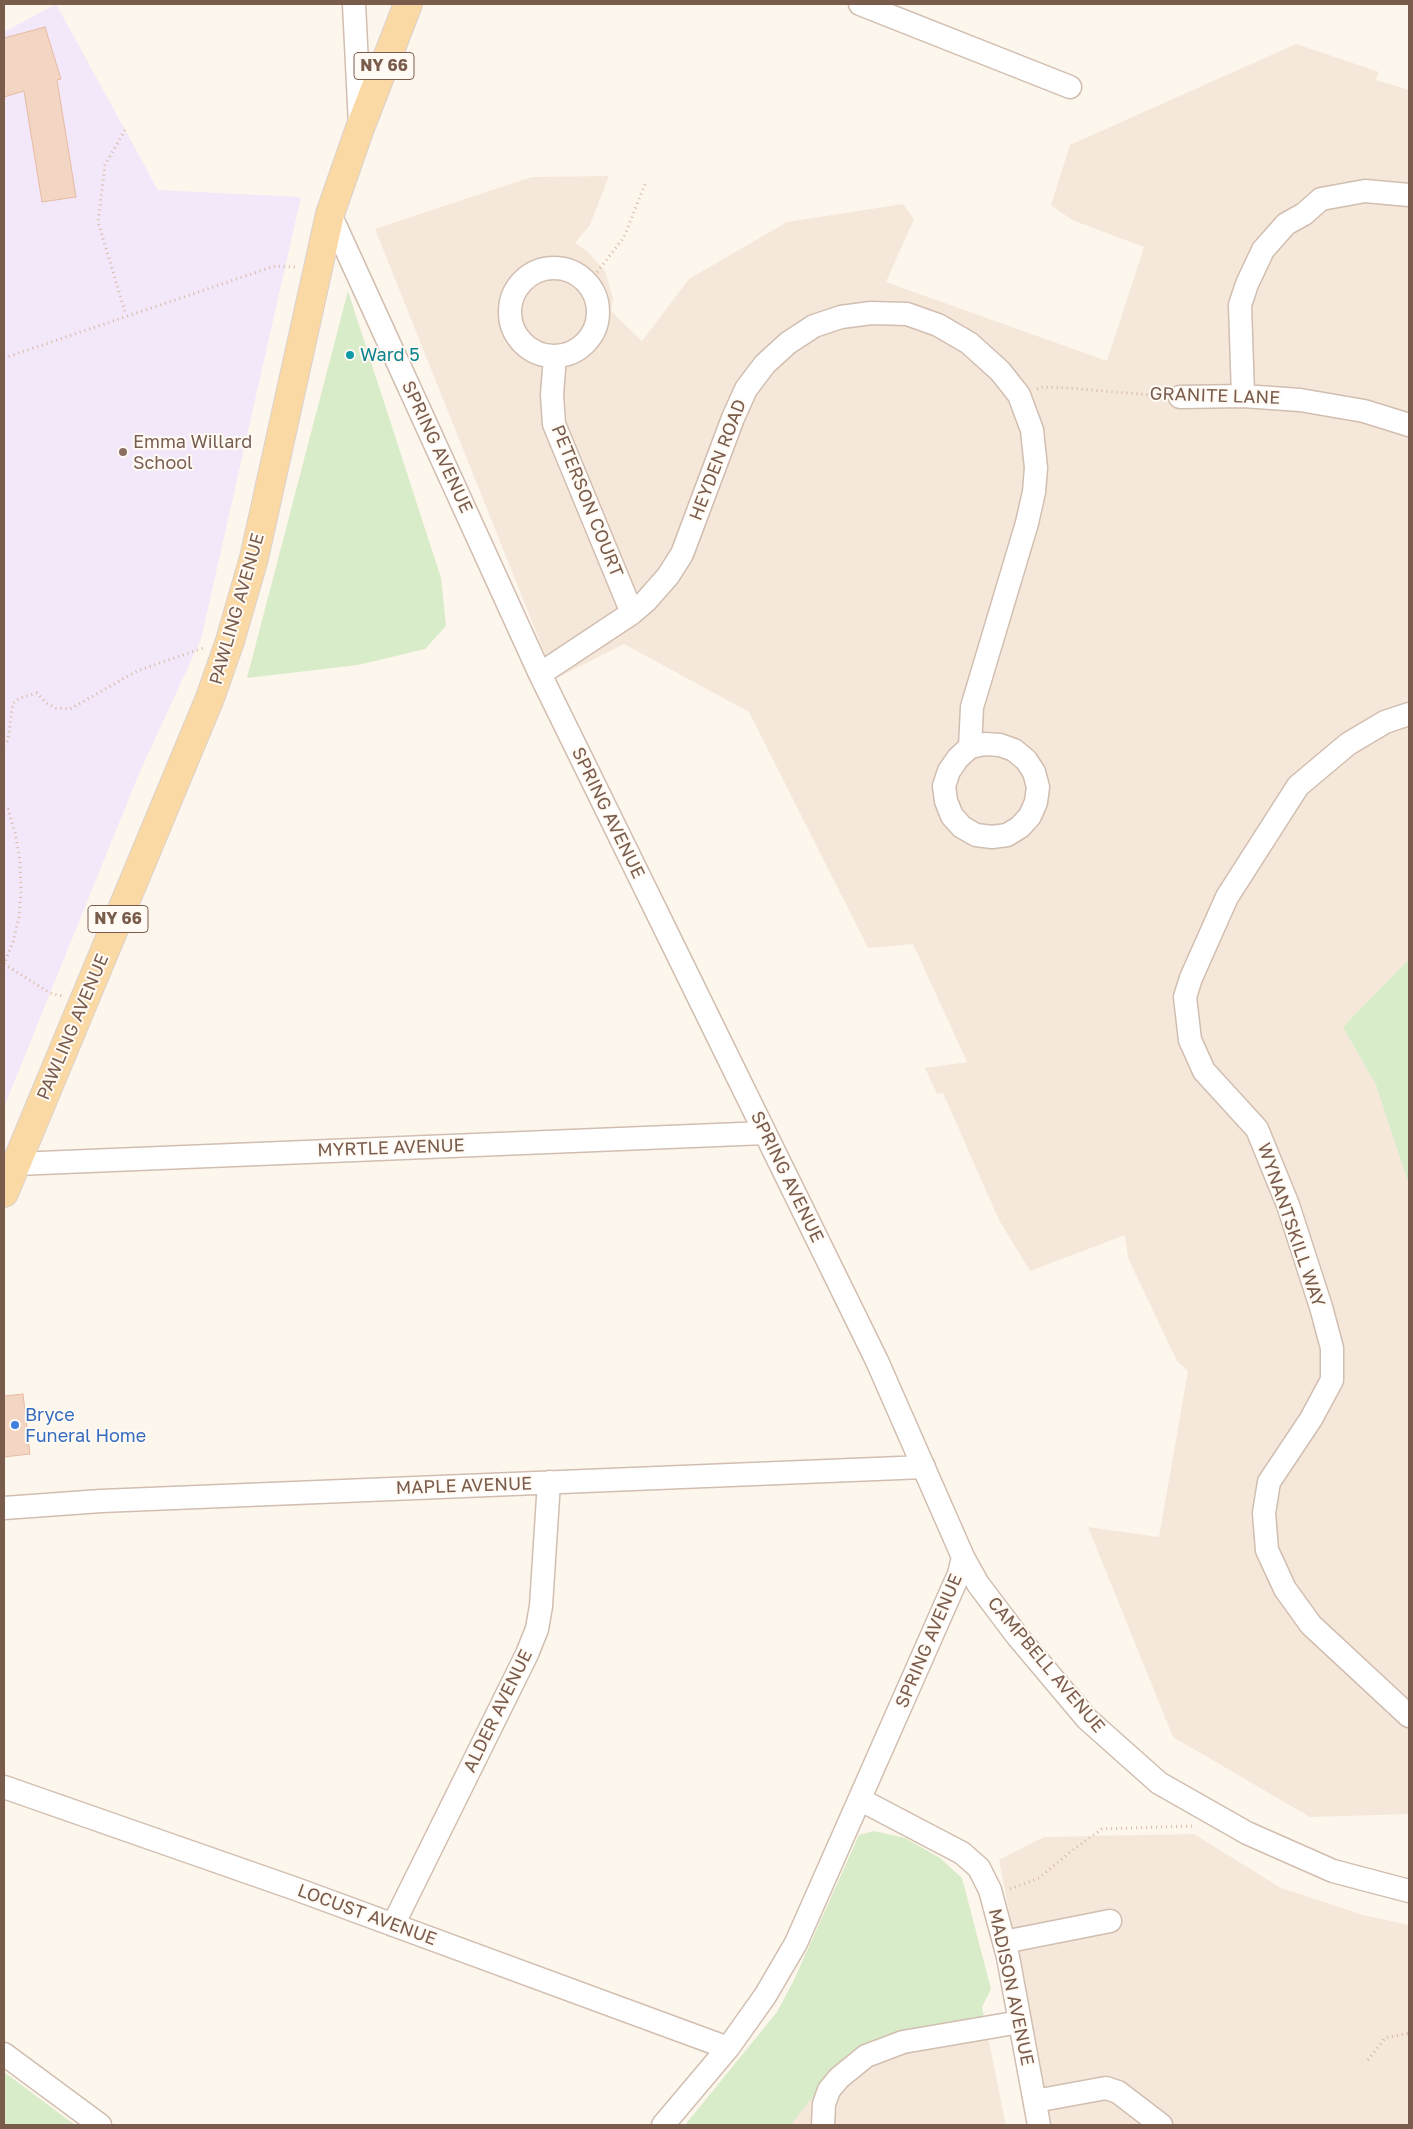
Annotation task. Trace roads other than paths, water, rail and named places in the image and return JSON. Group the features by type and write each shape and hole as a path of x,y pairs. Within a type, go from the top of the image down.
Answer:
{"main road":[{"name":"PAWLING AVENUE","path":"4,1193 210,698 230,641 254,558 330,214 360,128 408,4"}],"street":[{"path":"354,4 360,128"},
{"path":"860,4 885,8 1070,87"},
{"path":"1243,396 1240,305 1247,284 1263,250 1286,224 1304,214 1320,199 1365,191 1409,195"},
{"name":"SPRING AVENUE","path":"330,214 540,674 877,1361 963,1557 959,1574 861,1800 796,1943 766,1996 728,2048 663,2125"},
{"path":"551,268 565,269 578,275 588,284 595,296 598,310 596,324 590,337 581,347 569,354 555,356 540,354 526,347 516,336 510,322 510,306 514,291 524,279 536,271 551,268"},
{"name":"HEYDEN ROAD","path":"540,674 632,613 646,601 668,576 682,554 733,418 746,389 765,364 788,343 814,326 841,317 871,313 907,314 938,325 969,342 1000,371 1019,395 1032,430 1036,468 1034,492 1027,523 972,707 970,746"},
{"name":"PETERSON COURT","path":"555,356 552,396 554,424 632,613"},
{"name":"GRANITE LANE","path":"1180,397 1243,396 1300,400 1355,409 1409,425"},
{"name":"WYNANTSKILL WAY","path":"1409,714 1385,722 1348,744 1298,786 1227,897 1191,978 1185,997 1190,1040 1204,1071 1257,1129 1288,1205 1332,1348 1332,1380 1311,1419 1269,1482 1264,1513 1267,1550 1285,1589 1311,1625 1409,1716"},
{"path":"1000,745 1014,750 1026,760 1034,772 1038,787 1036,802 1030,816 1020,827 1007,834 992,837 976,835 962,827 952,816 946,801 944,786 949,771 970,746 1000,745"},
{"name":"MYRTLE AVENUE","path":"16,1164 765,1132"},
{"name":"MAPLE AVENUE","path":"4,1508 101,1501 924,1467"},
{"name":"ALDER AVENUE","path":"393,1925 527,1654 537,1629 541,1606 549,1482"},
{"name":"CAMPBELL AVENUE","path":"963,1557 978,1584 1018,1637 1087,1719 1159,1783 1247,1833 1333,1871 1409,1891"},
{"name":"LOCUST AVENUE","path":"4,1787 296,1889 728,2048"},
{"name":"MADISON AVENUE","path":"861,1800 962,1853 979,1868 990,1890 1004,1942 1039,2125"},
{"path":"1004,1942 1110,1921"},
{"path":"823,2125 824,2104 829,2090 839,2078 866,2056 903,2042 1020,2022"},
{"path":"4,2054 100,2125"},
{"path":"1035,2101 1106,2088 1118,2092 1161,2125"}],"place":[{"name":"Ward 5","path":"350,355"},
{"name":"Emma Willard School","path":"123,452"},
{"name":"Bryce Funeral Home","path":"15,1425"}]}
